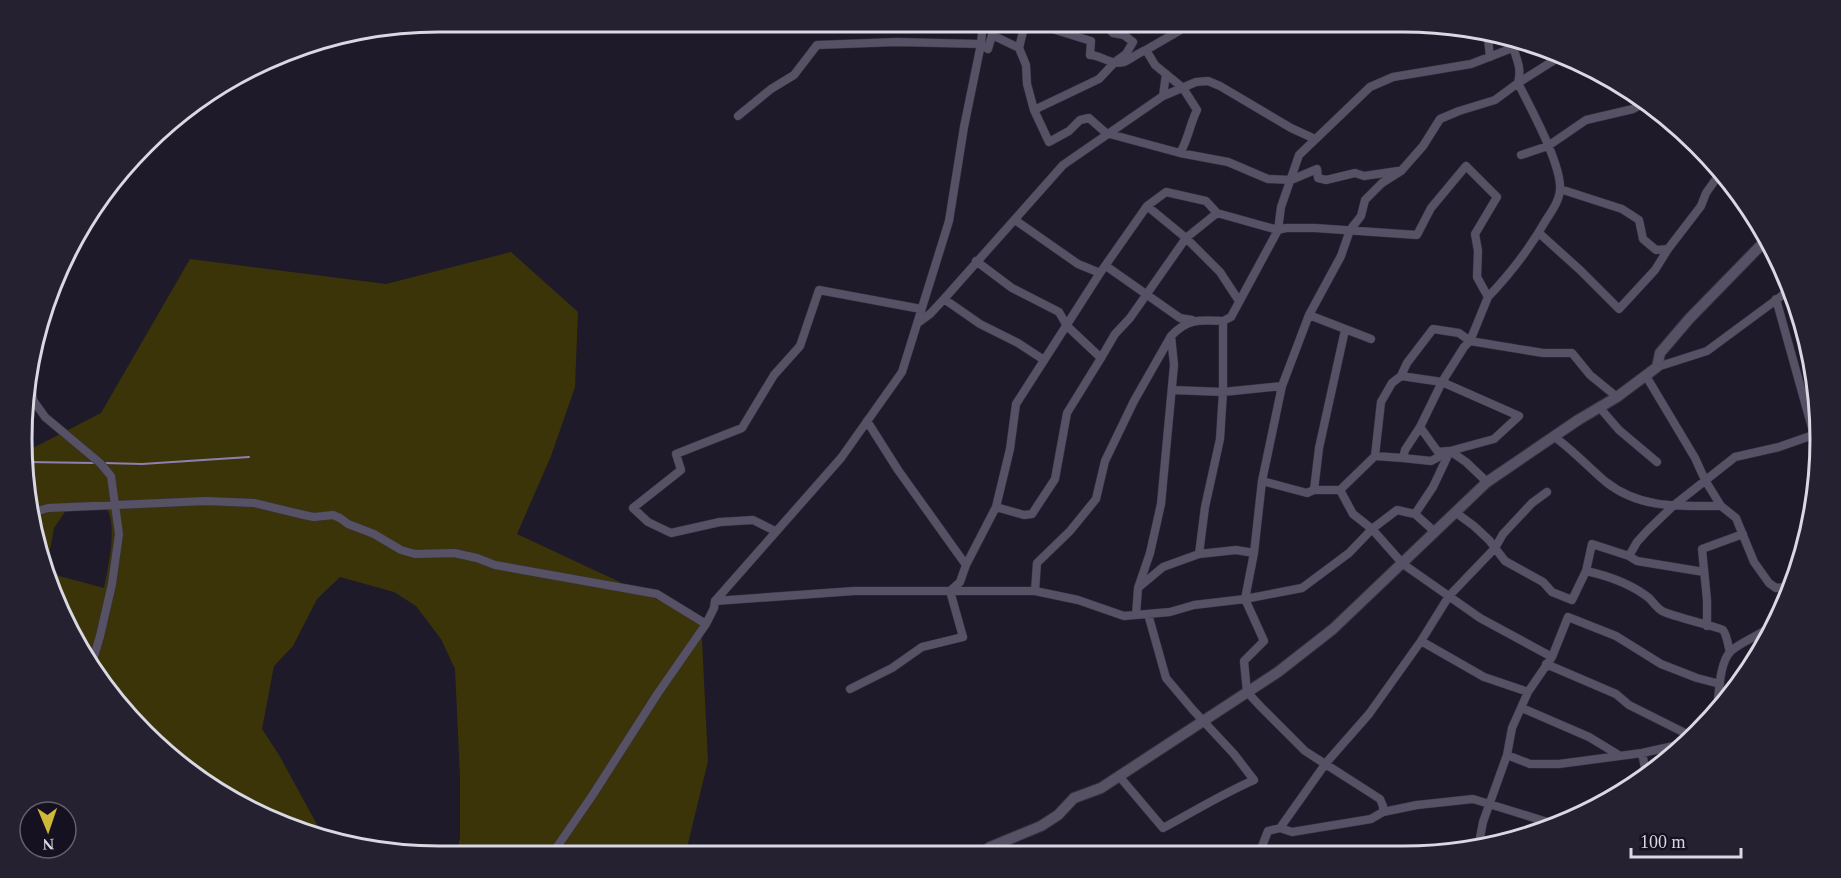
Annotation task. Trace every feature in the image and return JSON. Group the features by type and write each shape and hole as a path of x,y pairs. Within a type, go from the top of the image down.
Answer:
{"street":[{"path":"558,846 706,624 715,601 841,458 902,372 949,221 982,32"},
{"path":"1023,32 1019,48 1026,64 1027,84 1034,110 1049,141 1069,131 1085,118 1089,118 1106,133 1180,153 1228,162 1268,179 1291,180 1317,170 1318,178 1326,180 1355,173 1364,176 1401,171"},
{"path":"1062,32 1091,41 1090,55 1098,55 1103,59 1122,63 1177,32"},
{"path":"1034,110 1099,79 1126,54 1133,42 1124,35 1112,32"},
{"path":"738,116 771,89 794,75 817,45 897,42 981,44 988,49 992,35 1019,48"},
{"path":"1488,41 1490,57"},
{"path":"1403,458 1405,450 1420,427 1442,382 1470,340 1488,297 1514,269 1539,233 1555,205 1560,189 1548,146 1518,83 1522,70 1513,47"},
{"path":"1106,266 1180,318 1223,321 1231,316 1278,230 1281,207 1299,154 1370,87 1393,77 1471,64 1517,48"},
{"path":"1146,50 1155,65 1183,88 1197,110 1189,125 1186,142 1180,153"},
{"path":"1383,812 1380,799 1305,751 1247,692 1244,661 1264,641 1245,599 1254,553 1262,481 1282,386 1310,315 1341,256 1350,230 1361,216 1365,200 1382,183 1401,171 1422,146 1440,119 1495,100 1553,61"},
{"path":"1163,96 1166,74"},
{"path":"919,322 944,299 1063,165 1106,133 1163,96 1196,82 1208,81 1315,139"},
{"path":"1521,155 1548,146 1586,120 1637,107"},
{"path":"950,591 960,582 966,565 996,507 1010,449 1016,404 1100,273 1147,206 1166,192 1206,201 1217,213 1278,230 1296,228 1417,235 1431,208 1466,166 1497,197 1474,234 1478,251 1477,277 1488,297"},
{"path":"1539,233 1619,309 1646,282 1701,206 1706,193 1716,180"},
{"path":"1560,189 1622,209 1639,220 1643,239 1656,250 1668,249"},
{"path":"1147,206 1186,238 1220,272 1239,301"},
{"path":"996,507 1024,515 1032,514 1055,479 1067,413 1115,334 1130,318 1144,294 1186,238 1217,213"},
{"path":"1015,220 1078,264 1100,273"},
{"path":"1657,367 1660,353 1689,319 1760,246"},
{"path":"976,261 1012,288 1059,312 1067,326 1101,358"},
{"path":"775,531 753,520 720,522 671,533 648,522 633,508 681,470 675,454 742,428 774,375 800,346 819,290 921,309"},
{"path":"992,846 1041,826 1058,815 1074,798 1101,788 1278,672 1334,629 1487,482 1553,436 1617,397 1657,367 1707,351 1783,295"},
{"path":"944,299 980,324 1044,360"},
{"path":"1776,299 1809,409"},
{"path":"1310,315 1371,339"},
{"path":"1035,591 1036,563 1070,531 1096,499 1105,461 1134,401 1171,336 1181,325 1197,320"},
{"path":"1199,554 1205,507 1220,439 1223,392 1223,321"},
{"path":"1262,481 1307,493 1314,490 1340,490 1375,456 1381,402 1392,383 1401,376 1407,363 1433,329 1459,333 1470,340 1543,353 1572,353 1590,375 1617,397"},
{"path":"1314,490 1319,448 1345,330"},
{"path":"1136,615 1138,588 1150,553 1161,504 1174,364 1171,336"},
{"path":"1401,376 1442,382 1519,416 1494,439 1450,451 1438,452 1420,427"},
{"path":"1646,376 1721,506 1736,518 1754,562 1769,583 1776,588 1781,588"},
{"path":"1172,390 1223,392 1282,386"},
{"path":"33,400 45,417 100,463 111,476 119,534 112,584 94,656"},
{"path":"1600,408 1619,430 1657,462"},
{"path":"867,421 934,523 966,565"},
{"path":"1553,436 1607,483 1640,501 1673,506 1721,506"},
{"path":"1629,556 1637,542 1673,506 1736,457 1779,447 1810,436"},
{"path":"1375,456 1431,461 1450,451"},
{"path":"1450,451 1466,462 1487,482"},
{"path":"1415,514 1433,488 1450,451"},
{"path":"1340,490 1353,514 1372,529 1403,564 1480,618 1549,660 1684,733"},
{"path":"1280,828 1326,763 1369,714 1421,641 1449,596 1495,548 1503,534 1532,503 1547,492"},
{"path":"38,511 48,508 206,501 254,503 314,517 333,515 348,525 374,534 401,550 415,554 454,553 495,565 657,594 706,624"},
{"path":"715,601 854,591 1035,591 1078,600 1124,616 1148,615 1194,605 1245,599 1302,588 1349,553 1372,529 1397,510 1415,514 1435,532"},
{"path":"1455,512 1489,540 1505,561 1543,582 1552,592 1572,600 1586,571 1592,544 1629,556 1637,561 1704,572"},
{"path":"1707,626 1702,549 1743,534"},
{"path":"1138,588 1163,567 1199,554 1236,550 1254,553"},
{"path":"1586,571 1622,582 1648,598 1661,611 1707,626 1719,627 1724,631 1730,652"},
{"path":"850,689 892,668 922,647 963,637 950,591"},
{"path":"1119,776 1162,828 1224,793 1254,780 1234,754 1166,678 1148,615"},
{"path":"1480,839 1489,805 1507,755 1512,728 1528,692 1549,660 1568,617 1616,636 1661,664 1720,684"},
{"path":"1719,695 1725,660 1730,652 1759,635"},
{"path":"1421,641 1484,677 1528,692"},
{"path":"1522,708 1589,737 1617,754"},
{"path":"1507,755 1530,764 1559,764 1668,747"},
{"path":"1642,753 1645,766"},
{"path":"1262,846 1268,831 1280,828 1292,832 1371,819 1383,812 1417,805 1473,799 1544,821"}],"shaded area":[{"path":"511,252 578,312 575,387 551,456 517,534 701,620 708,761 687,846 458,846 460,838 460,777 455,669 441,639 416,606 394,592 340,577 317,599 293,646 274,666 262,729 319,828 259,804 213,778 170,745 133,708 86,643 52,566 59,576 104,588 112,535 110,515 106,507 67,509 54,528 49,556 39,518 32,448 101,413 190,259 386,284"}],"waterway":[{"path":"104,463 142,464 249,457"},
{"path":"32,462 95,463"}]}
